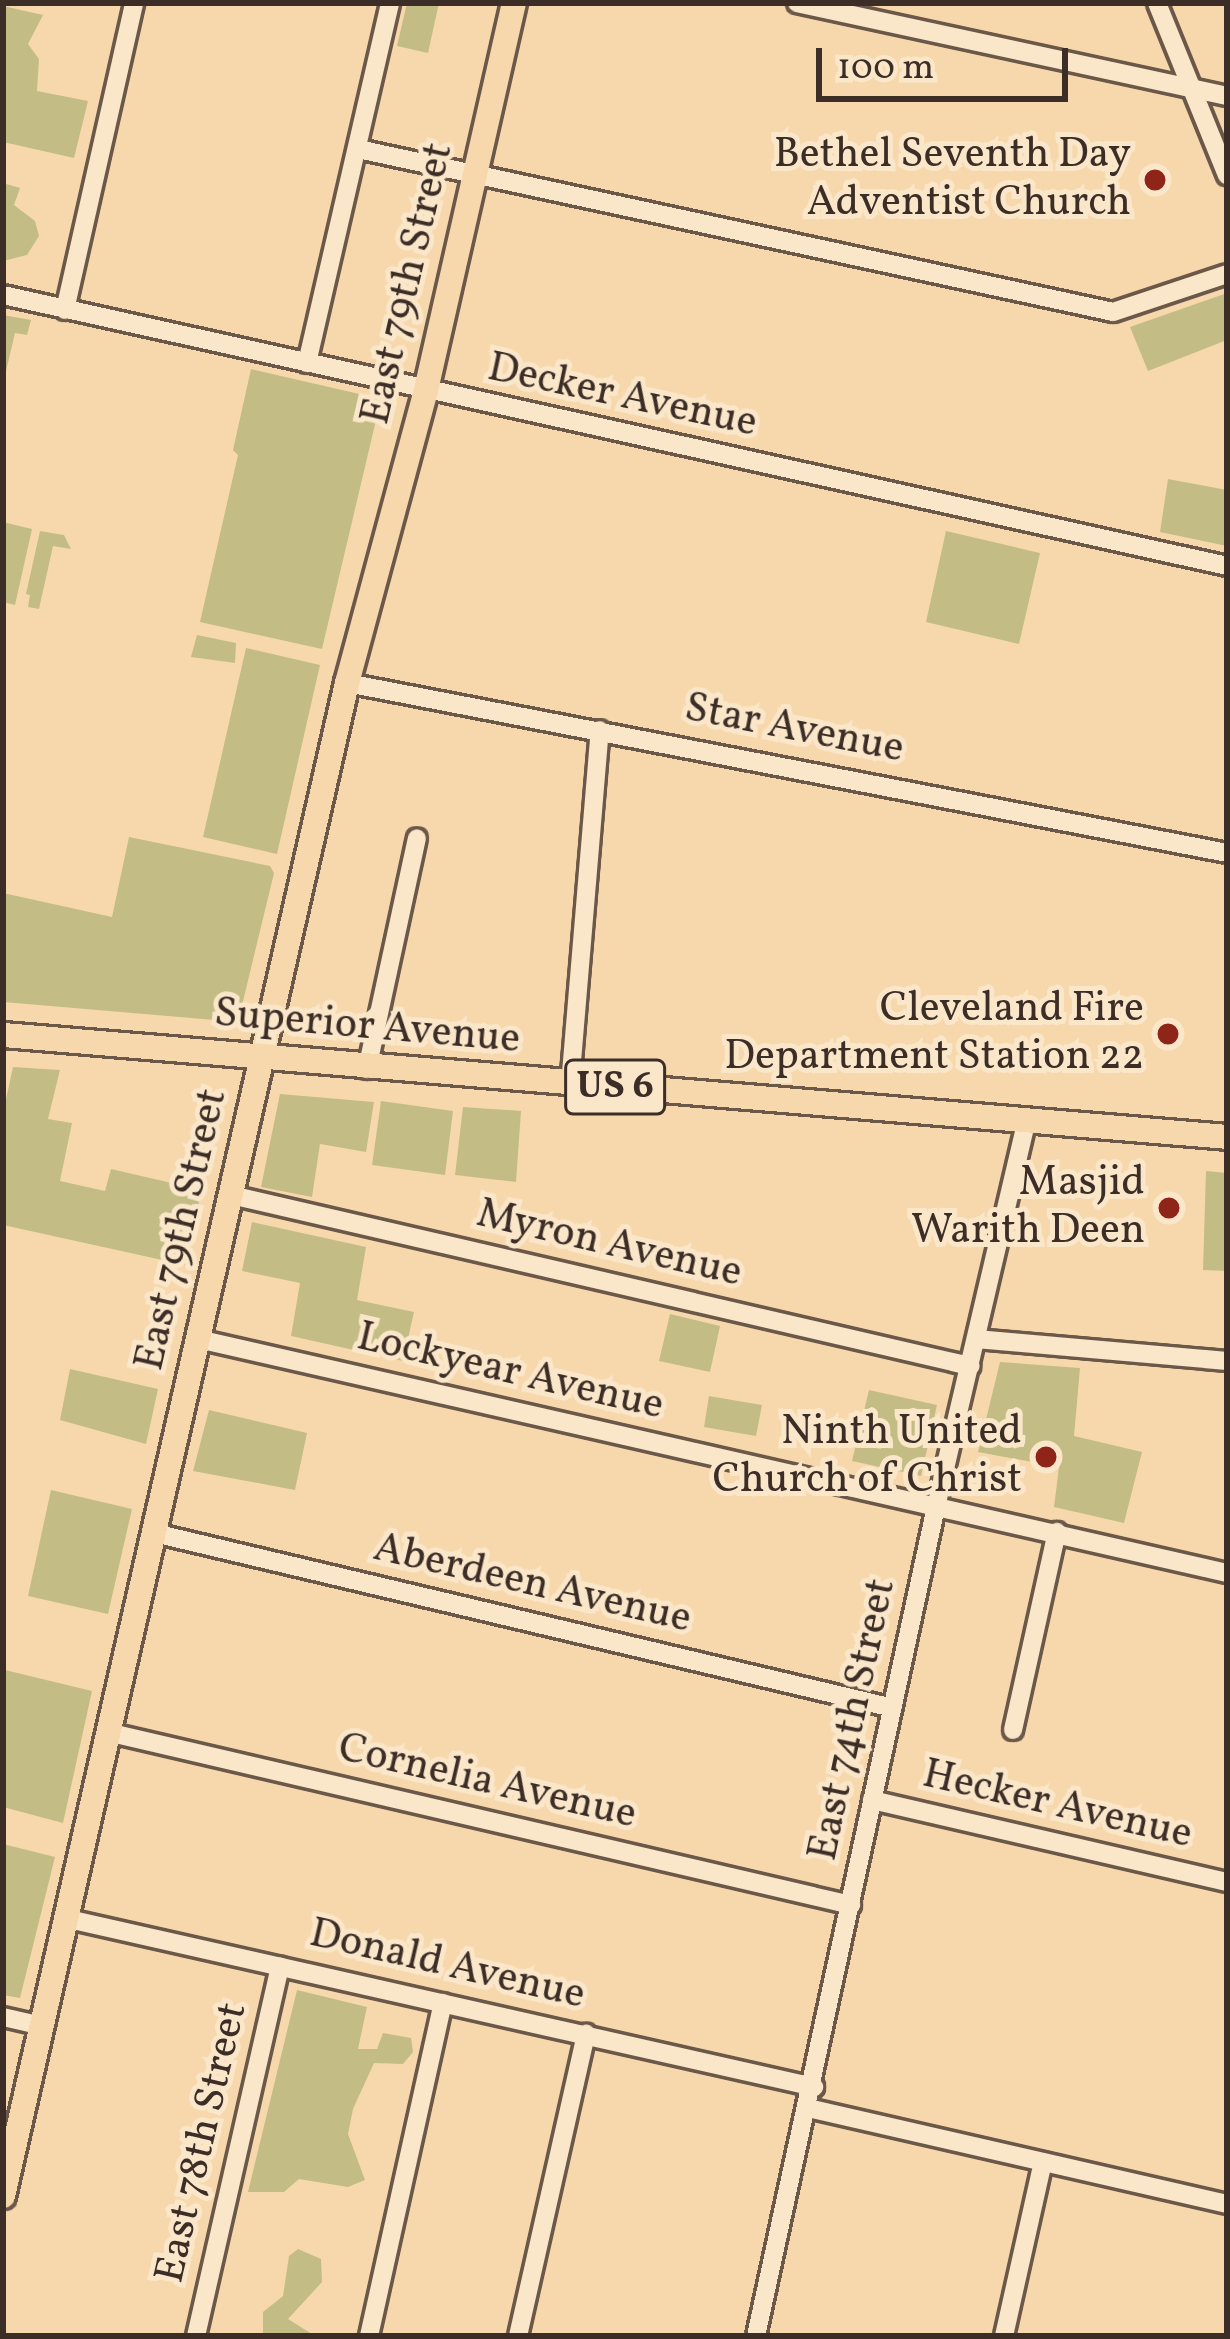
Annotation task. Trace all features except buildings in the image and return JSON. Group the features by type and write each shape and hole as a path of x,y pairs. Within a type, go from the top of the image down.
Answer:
{"main road":[{"name":"East 79th Street","path":"3,2196 347,683 426,391 514,3"},
{"name":"Superior Avenue","path":"3,1035 367,1069 1227,1137"}],"street":[{"path":"64,310 134,3"},
{"path":"307,364 390,3"},
{"path":"797,3 1227,96"},
{"path":"1157,3 1187,87 1227,175"},
{"path":"358,149 1113,312 1227,274"},
{"name":"Decker Avenue","path":"3,295 1227,566"},
{"name":"Star Avenue","path":"347,683 1227,853"},
{"path":"570,1085 600,730"},
{"path":"367,1069 416,838"},
{"name":"East 74th Street","path":"756,2336 814,2087 936,1507 1027,1119"},
{"name":"Myron Avenue","path":"231,1195 970,1366"},
{"name":"Lockyear Avenue","path":"198,1339 1227,1573"},
{"path":"976,1339 1227,1361"},
{"name":"Aberdeen Avenue","path":"154,1532 893,1708"},
{"path":"1012,1730 1057,1532"},
{"name":"Cornelia Avenue","path":"107,1732 851,1905"},
{"name":"Hecker Avenue","path":"872,1800 1227,1882"},
{"name":"Donald Avenue","path":"64,1918 814,2087"},
{"name":"East 78th Street","path":"196,2336 280,1966"},
{"path":"369,2336 443,2003"},
{"path":"3,2017 39,2025"},
{"path":"518,2336 586,2033"},
{"path":"808,2108 1227,2204"},
{"path":"1004,2336 1043,2162"}],"shaded area":[{"path":"407,3 439,3 428,53 397,46"},
{"path":"3,6 43,15 28,44 39,59 37,91 88,101 74,158 3,142"},
{"path":"3,183 20,188 14,205 35,221 39,236 27,255 3,261"},
{"path":"1227,293 1227,340 1148,371 1130,327"},
{"path":"3,315 31,320 27,335 15,333 3,384"},
{"path":"251,369 381,399 322,649 200,622 238,455 233,450"},
{"path":"1168,479 1227,490 1227,546 1160,532"},
{"path":"3,522 32,529 15,605 3,602"},
{"path":"40,531 64,535 71,549 53,546 39,609 28,607 30,595 26,594"},
{"path":"946,531 1040,553 1019,644 926,622"},
{"path":"197,635 236,643 235,663 191,657"},
{"path":"246,648 320,665 277,854 203,837"},
{"path":"129,837 270,866 274,873 238,1022 3,1002 3,893 112,917"},
{"path":"13,1067 60,1070 48,1119 72,1123 60,1181 105,1191 111,1169 202,1190 185,1265 3,1225 3,1113"},
{"path":"280,1094 374,1102 366,1152 320,1144 312,1197 261,1187"},
{"path":"381,1101 453,1111 445,1175 372,1165"},
{"path":"463,1107 521,1111 516,1182 455,1175"},
{"path":"1206,1171 1227,1173 1227,1271 1203,1270"},
{"path":"252,1222 366,1247 357,1300 414,1312 403,1361 291,1336 300,1283 242,1271"},
{"path":"670,1314 720,1326 710,1372 659,1361"},
{"path":"1000,1362 1080,1368 1074,1436 1142,1452 1124,1523 1054,1507 1059,1467 978,1452"},
{"path":"70,1369 158,1389 146,1444 60,1420"},
{"path":"869,1390 937,1405 921,1476 852,1461"},
{"path":"709,1396 762,1405 756,1436 704,1427"},
{"path":"209,1410 307,1433 295,1490 193,1471"},
{"path":"51,1490 132,1509 108,1614 28,1596"},
{"path":"5,1670 92,1691 63,1823 3,1807"},
{"path":"3,1844 55,1857 20,1998 3,1995"},
{"path":"297,1990 367,2007 358,2049 377,2049 383,2033 411,2038 413,2052 403,2064 374,2063 353,2109 348,2134 365,2180 348,2187 299,2179 284,2192 248,2192"},
{"path":"298,2249 321,2259 322,2282 288,2319 312,2334 263,2336 263,2312 283,2296 289,2256"}],"place":[{"name":"Bethel Seventh Day Adventist Church","path":"1155,180"},
{"name":"Cleveland Fire Department Station 22","path":"1168,1034"},
{"name":"Masjid Warith Deen","path":"1169,1208"},
{"name":"Ninth United Church of Christ","path":"1046,1457"}]}
